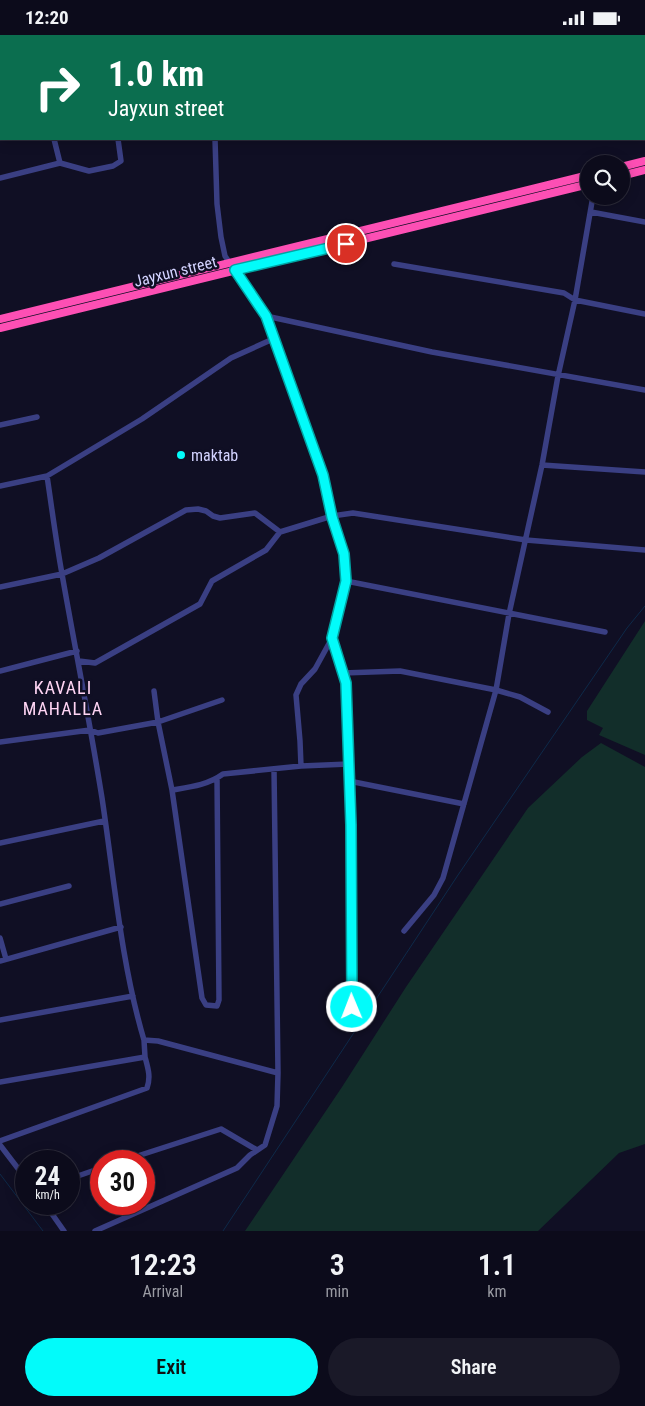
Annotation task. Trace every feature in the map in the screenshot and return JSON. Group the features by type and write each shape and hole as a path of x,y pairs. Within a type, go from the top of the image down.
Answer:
{"highway":[{"path":"630,165 645,161"},
{"path":"630,174 645,170"},
{"name":"Jayxun street","path":"0,328 580,177"},
{"name":"Jayxun street","path":"0,319 580,186"}],"street":[{"path":"54,140 60,163"},
{"path":"0,178 60,163 89,171 113,166 121,161 118,140"},
{"path":"215,140 217,204 221,237 226,256 266,316 323,475 332,517 344,554 346,581 332,638 320,661 301,685 296,695 301,766"},
{"path":"404,931 434,895 443,878 496,690 509,614 542,465 592,205"},
{"path":"591,212 645,222"},
{"path":"394,264 564,293 575,300 645,314"},
{"path":"266,316 432,352 645,390"},
{"path":"0,486 47,476 142,419 231,358 273,339"},
{"path":"0,425 37,417"},
{"path":"542,465 645,472"},
{"path":"0,1141 147,1088 149,1083 144,1040 133,996 121,927 102,799 79,661 62,574 47,476"},
{"path":"0,587 62,574 99,558 186,510 198,509 220,518 255,513 280,532"},
{"path":"79,661 95,663 200,604 212,581 266,550 280,532 352,513 526,539 645,550"},
{"path":"346,581 605,632"},
{"path":"332,638 346,683 352,1007"},
{"path":"0,671 77,651"},
{"path":"343,673 400,671 496,690 520,697 548,712"},
{"path":"154,691 158,722 172,790 202,998 206,1005 218,1006 217,779"},
{"path":"0,742 90,730 98,733 158,722 222,700"},
{"path":"172,790 199,785 217,779 223,774 301,766 349,764"},
{"path":"95,1231 237,1168 265,1145 277,1106 278,1073 274,769"},
{"path":"349,781 464,804"},
{"path":"0,843 104,821"},
{"path":"0,904 69,886"},
{"path":"0,938 3,960 121,927"},
{"path":"0,1020 133,996"},
{"path":"144,1040 158,1041 278,1073"},
{"path":"0,1082 145,1057"},
{"path":"155,1150 222,1129 257,1150"},
{"path":"0,1145 15,1165"},
{"path":"53,1215 64,1231"}],"green space":[{"path":"645,621 645,755 599,735 603,728 587,720 587,711"},
{"path":"601,743 645,767 645,1144 619,1153 538,1231 245,1231 342,1087 406,987 528,808 582,757"}],"waterway":[{"path":"223,1231 458,875 627,628 645,606"},
{"path":"0,1174 43,1231"}],"place":[{"name":"maktab","path":"181,455"}],"district":[{"name":"KAVALI MAHALLA","path":"63,698"}],"route":[{"path":"346,244 235,270 266,316 323,475 332,517 344,554 346,581 332,638 346,683 351,825 352,1007"}]}
